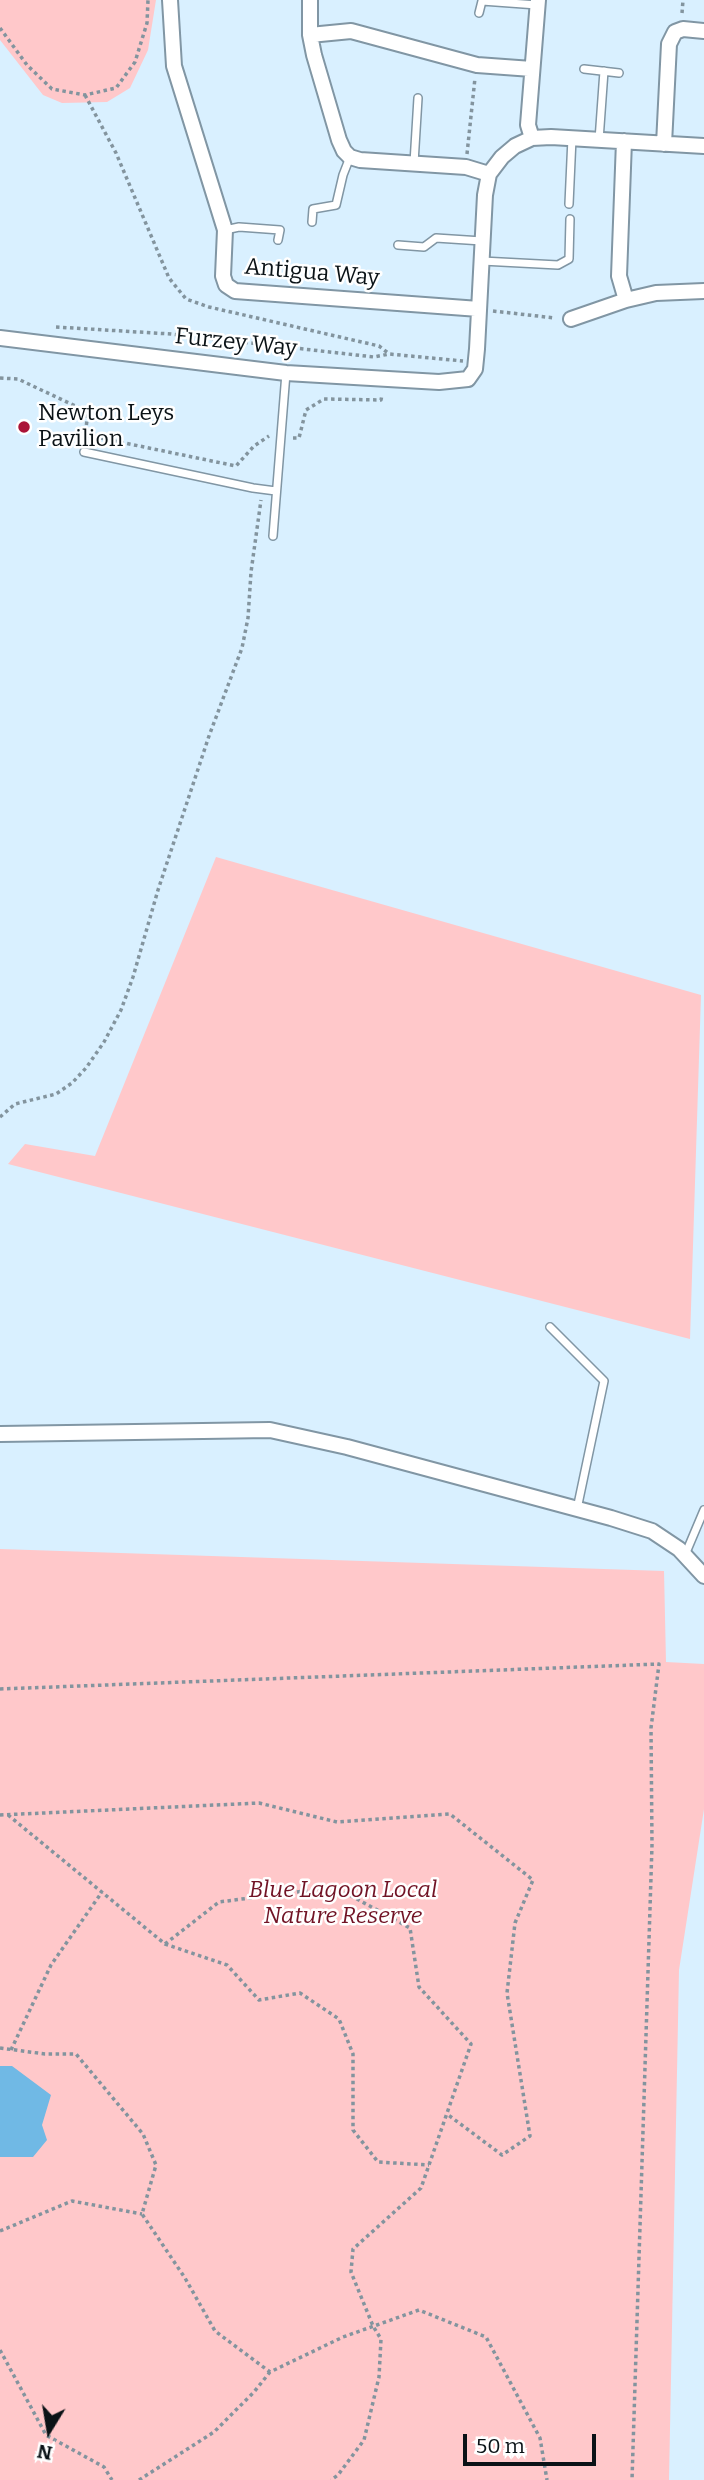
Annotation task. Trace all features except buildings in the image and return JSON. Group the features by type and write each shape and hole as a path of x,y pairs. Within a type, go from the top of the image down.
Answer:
{"street":[{"name":"Antigua Way","path":"170,0 174,65 225,230 223,276 226,285 235,291 479,309"},
{"path":"310,0 310,35 314,55 339,140 350,158 466,167 489,174"},
{"path":"532,138 528,125 538,2"},
{"path":"664,144 669,44 675,32 684,29 704,31"},
{"path":"310,35 351,31 477,65 532,69"},
{"path":"475,362 485,195 489,174 509,152 532,138 704,146"},
{"path":"624,141 619,276 626,300"},
{"path":"571,319 656,293 704,291"},
{"name":"Furzey Way","path":"0,338 286,373 439,382 468,379 475,369 475,362"},
{"path":"0,1434 270,1430 347,1447 577,1508 652,1531 685,1555 704,1576"}],"lane":[{"path":"479,13 482,1 538,2"},
{"path":"584,69 619,73"},
{"path":"599,140 604,71"},
{"path":"414,163 418,98"},
{"path":"569,204 572,138"},
{"path":"312,222 313,209 337,205 343,175 350,158"},
{"path":"481,260 558,265 569,259 570,219"},
{"path":"225,230 239,227 279,230 278,240"},
{"path":"398,245 424,247 436,238 482,241"},
{"path":"273,536 286,373"},
{"path":"84,452 276,491"},
{"path":"550,1327 604,1381 577,1508"},
{"path":"685,1555 704,1510"}],"path":[{"path":"0,28 27,65 52,89 85,95 116,88 135,62 148,23 148,0"},
{"path":"466,167 477,65"},
{"path":"479,309 571,319"},
{"path":"44,327 171,334 374,357 389,354 475,362"},
{"path":"86,435 236,466 254,446 269,436 299,438 306,410 324,399 382,400 383,383 373,373 374,357"},
{"path":"0,378 18,379 88,412 84,452"},
{"path":"268,449 269,436"},
{"path":"0,1117 15,1104 56,1094 72,1083 104,1042 121,1010 209,736 242,648 263,489"},
{"path":"0,1689 659,1664 651,1728 652,1845 632,2480"},
{"path":"0,1815 259,1802 337,1822 450,1814 533,1880 515,1923 507,1993 530,2136 502,2155 447,2115"},
{"path":"7,1815 165,1944 227,1965 259,2000 300,1993 339,2019 353,2054 353,2130 378,2162 429,2165"},
{"path":"165,1944 219,1902 335,1887 410,1928 419,1987 471,2044 421,2188 353,2249 351,2272 381,2339 379,2377 364,2440 338,2475 331,2480"},
{"path":"11,2050 51,1965 102,1892"},
{"path":"0,2048 45,2054 76,2054 143,2134 156,2165 142,2214"},
{"path":"0,2231 72,2201 142,2214 185,2278 215,2331 270,2372"},
{"path":"139,2480 214,2432 270,2372 343,2337 419,2310 486,2337 540,2438 547,2480"},
{"path":"0,2350 46,2435 104,2467 112,2480"}],"green space":[{"path":"0,0 156,0 148,50 130,88 107,102 62,103 43,95 0,40"},
{"path":"216,857 701,995 690,1339 8,1164 25,1144 95,1156"},
{"name":"Blue Lagoon Local Nature Reserve","path":"0,1549 664,1571 666,1662 704,1664 704,1809 679,1970 669,2480 0,2480"}],"water":[{"path":"0,2066 12,2066 51,2095 42,2125 47,2140 33,2157 0,2157"}],"place":[{"name":"Newton Leys Pavilion","path":"24,427"}]}
